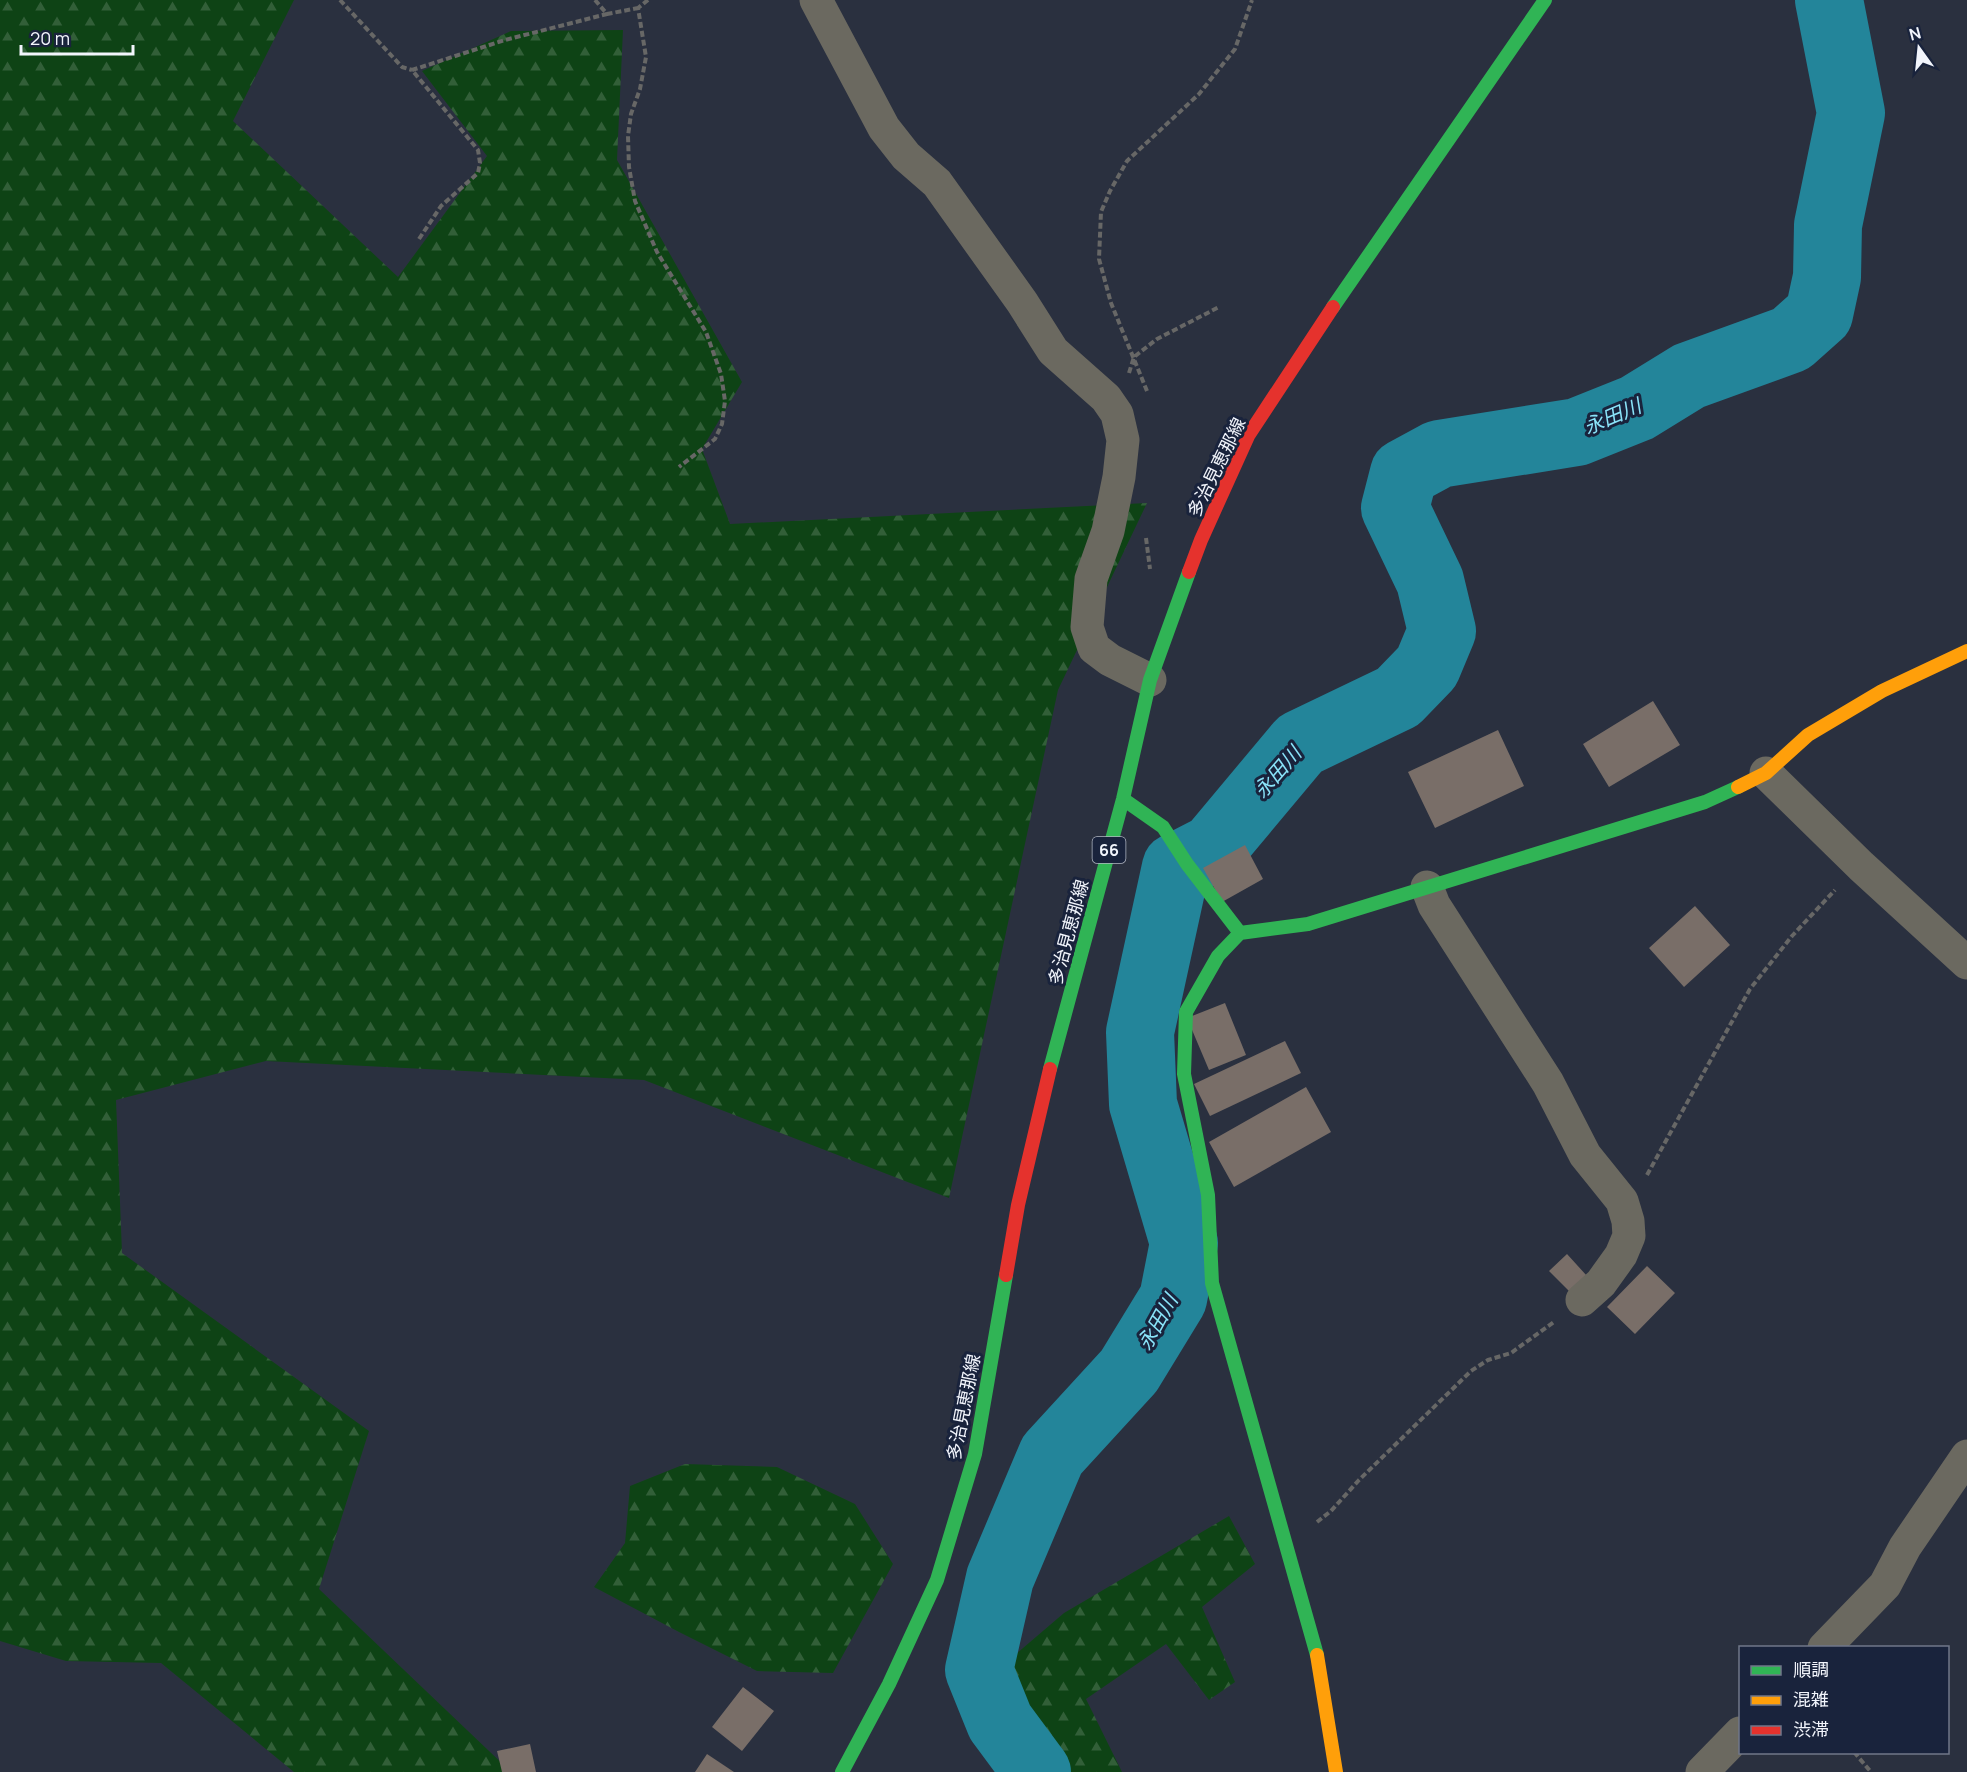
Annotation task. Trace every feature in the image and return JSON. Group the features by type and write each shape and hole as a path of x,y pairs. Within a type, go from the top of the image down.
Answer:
{"main road":[{"name":"多治見恵那線","path":"842,1772 889,1684 937,1580 975,1454 1018,1205 1056,1042 1122,799 1150,680 1201,540 1248,436 1345,289 1545,0"},
{"path":"1336,1772 1315,1645 1212,1282 1208,1195 1184,1074 1186,1012 1218,956 1240,933 1308,924 1705,802 1766,773 1808,735 1882,691 1967,651"},
{"path":"1122,799 1163,827 1187,864 1240,933"}],"street":[{"path":"816,0 884,128 906,156 937,183 1009,284 1053,351 1106,398 1117,414 1123,440 1119,477 1108,531 1091,579 1087,627 1094,648 1110,660 1150,680"},
{"path":"1766,773 1967,963"},
{"path":"1427,886 1434,905 1548,1083 1585,1155 1622,1201 1629,1221 1629,1236 1621,1255 1601,1283 1582,1300"},
{"path":"1825,1646 1885,1585 1905,1547 1967,1456"},
{"path":"1702,1772 1739,1734"}],"path":[{"path":"340,0 402,67 412,70 478,150 480,163 478,173 441,206 418,239"},
{"path":"595,0 607,14"},
{"path":"412,70 505,40 638,8 648,0"},
{"path":"1150,401 1145,382 1111,303 1099,259 1101,212 1110,190 1127,161 1199,94 1235,49 1252,0"},
{"path":"638,8 646,57 640,89 631,114 628,136 629,167 634,201 657,252 706,332 721,374 724,401 722,424 715,439 678,467"},
{"path":"1117,414 1134,357 1157,339 1220,307"},
{"path":"1146,531 1145,542 1152,576"},
{"path":"1622,1201 1641,1188 1750,989 1791,936 1827,897 1862,866"},
{"path":"1285,1540 1300,1534 1331,1511 1359,1480 1471,1371 1488,1360 1511,1353 1563,1317 1582,1300"},
{"path":"1856,1754 1871,1772"}],"green space":[{"path":"0,0 294,0 233,121 398,277 487,156 422,71 511,31 623,30 617,160 742,382 702,449 730,524 1147,503 1058,690 949,1198 644,1080 266,1061 116,1100 122,1253 369,1431 319,1589 511,1772 294,1772 161,1663 66,1661 0,1641"},
{"path":"685,1464 777,1467 855,1504 893,1564 833,1673 757,1671 594,1587 625,1543 630,1486"},
{"path":"1229,1516 1255,1564 1202,1607 1235,1682 1209,1700 1166,1644 1086,1699 1122,1772 1056,1772 1056,1763 1003,1665 1064,1613"}],"building":[{"path":"1653,701 1680,745 1609,787 1583,744"},
{"path":"1498,730 1524,786 1435,828 1408,772"},
{"path":"1245,845 1263,879 1222,902 1203,868"},
{"path":"1695,906 1730,945 1684,987 1649,948"},
{"path":"1225,1003 1246,1055 1209,1070 1187,1018"},
{"path":"1285,1041 1301,1073 1210,1116 1194,1084"},
{"path":"1306,1087 1331,1132 1234,1187 1209,1142"},
{"path":"1567,1254 1587,1276 1570,1292 1549,1271"},
{"path":"1647,1266 1675,1293 1635,1334 1607,1307"},
{"path":"743,1687 774,1711 742,1751 712,1727"},
{"path":"530,1744 536,1772 502,1772 497,1751"},
{"path":"707,1754 734,1772 695,1772"}],"waterway":[{"name":"永田川","path":"1037,1772 1000,1722 979,1670 1000,1578 1052,1455 1129,1371 1173,1299 1184,1243 1143,1104 1140,1032 1176,867 1213,848 1300,744 1398,697 1427,667 1442,631 1430,581 1395,508 1404,473 1439,454 1577,432 1637,408 1689,376 1791,339 1819,314 1827,277 1828,225 1851,113 1829,0"}],"traffic: fast":[{"path":"1333,307 1545,0"},
{"path":"1050,1069 1123,799 1150,680 1189,572"},
{"path":"1123,799 1163,827 1187,864 1240,933 1308,924 1705,802 1738,787"},
{"path":"1240,933 1218,956 1186,1012 1184,1074 1208,1195 1212,1283 1317,1655"},
{"path":"842,1772 889,1684 937,1580 975,1454 1006,1275"}],"traffic: slow":[{"path":"1738,787 1766,773 1808,735 1882,691 1967,651"},
{"path":"1317,1655 1336,1772"}],"traffic: jam":[{"path":"1189,572 1248,436 1333,307"},
{"path":"1006,1275 1018,1205 1050,1069"}]}
